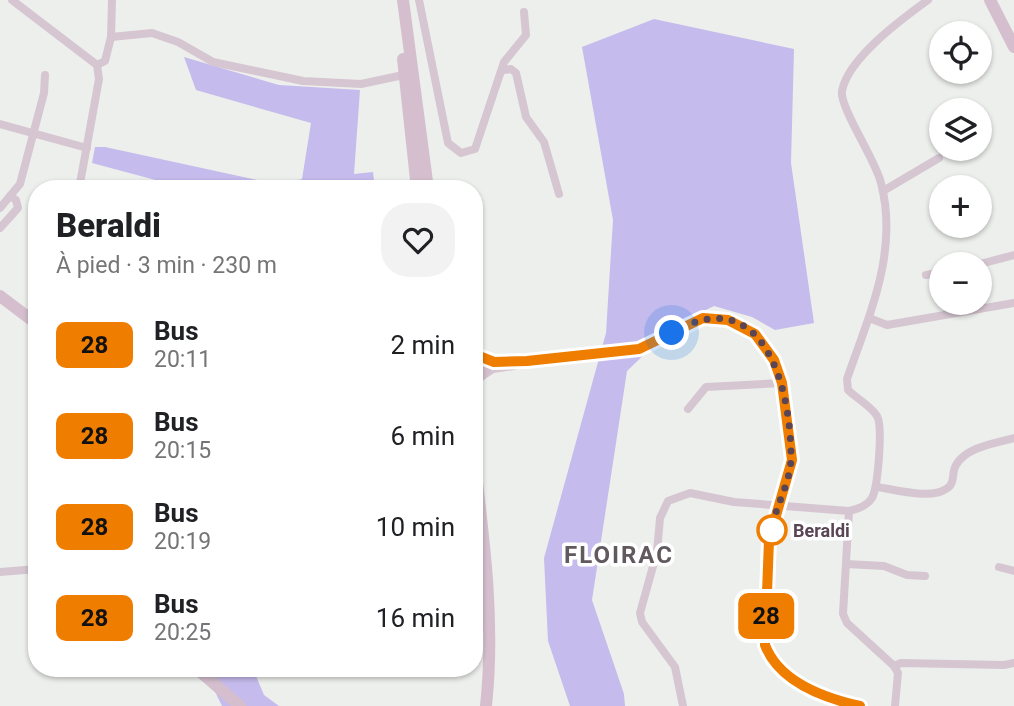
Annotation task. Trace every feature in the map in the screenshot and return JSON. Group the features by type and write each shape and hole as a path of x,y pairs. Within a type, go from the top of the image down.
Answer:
{"street":[{"path":"12,0 97,65 99,79 81,180"},
{"path":"97,65 105,61 111,37 112,0"},
{"path":"396,0 427,180"},
{"path":"403,0 415,180"},
{"path":"419,0 448,143 455,150 469,153 475,149 492,92 508,56 526,35 524,12"},
{"path":"683,706 675,667 642,622 640,613 657,552 662,509 676,496 690,493 734,502 849,512 861,509 871,500 876,487 880,423 874,411 848,390 852,366 886,256 883,191 864,141 842,104 841,94 845,80 888,30 928,0"},
{"path":"990,0 1014,47"},
{"path":"111,37 152,33 178,41 213,62 303,80 361,84 409,74"},
{"path":"503,70 511,69 516,73 526,117 544,142 559,194"},
{"path":"0,208 20,184 44,93 45,75"},
{"path":"0,124 87,148"},
{"path":"883,191 934,161"},
{"path":"0,228 18,208 16,200 10,196"},
{"path":"992,261 1014,255"},
{"path":"0,296 28,318"},
{"path":"992,307 1013,304 1014,315"},
{"path":"869,318 887,325 942,315"},
{"path":"483,358 494,362 527,361 639,349 692,321 719,318 755,334 774,360 782,383 792,460 767,560 764,630 769,657 782,672 819,694 859,706"},
{"path":"483,377 494,369 527,361"},
{"path":"688,409 706,387 782,383"},
{"path":"876,487 935,493 946,490 951,485 956,465 975,449 1014,438"},
{"path":"849,512 843,614 847,623 894,666 898,673 895,706"},
{"path":"483,547 490,654 486,706"},
{"path":"846,564 884,566 907,575 925,576"},
{"path":"999,567 1014,571"},
{"path":"0,572 28,570"},
{"path":"894,666 901,663 1014,663"},
{"path":"206,677 240,706"},
{"path":"480,706 481,677"}],"shaded area":[{"path":"654,19 794,49 791,163 814,323 775,330 752,317 714,306 675,325 627,371 592,600 624,694 625,706 570,706 548,641 544,558 606,333 613,220 582,47"},
{"path":"184,57 279,85 360,90 354,174 373,172 374,180 298,180 302,179 311,123 196,90"},
{"path":"95,147 257,180 155,180 92,163"},
{"path":"208,677 256,677 264,695 279,706 222,706"}],"bus line":[{"name":"28","path":"483,359 494,362 527,361 639,349 703,318 728,320 755,334 779,370 792,460 769,540 765,645 769,657 782,672 819,694 860,706"}],"place":[{"name":"Beraldi","path":"772,530"}],"district":[{"name":"FLOIRAC","path":"619,555"}],"route":[{"path":"672,333 703,318 728,320 755,334 774,360 782,383 792,460 772,530"}]}
